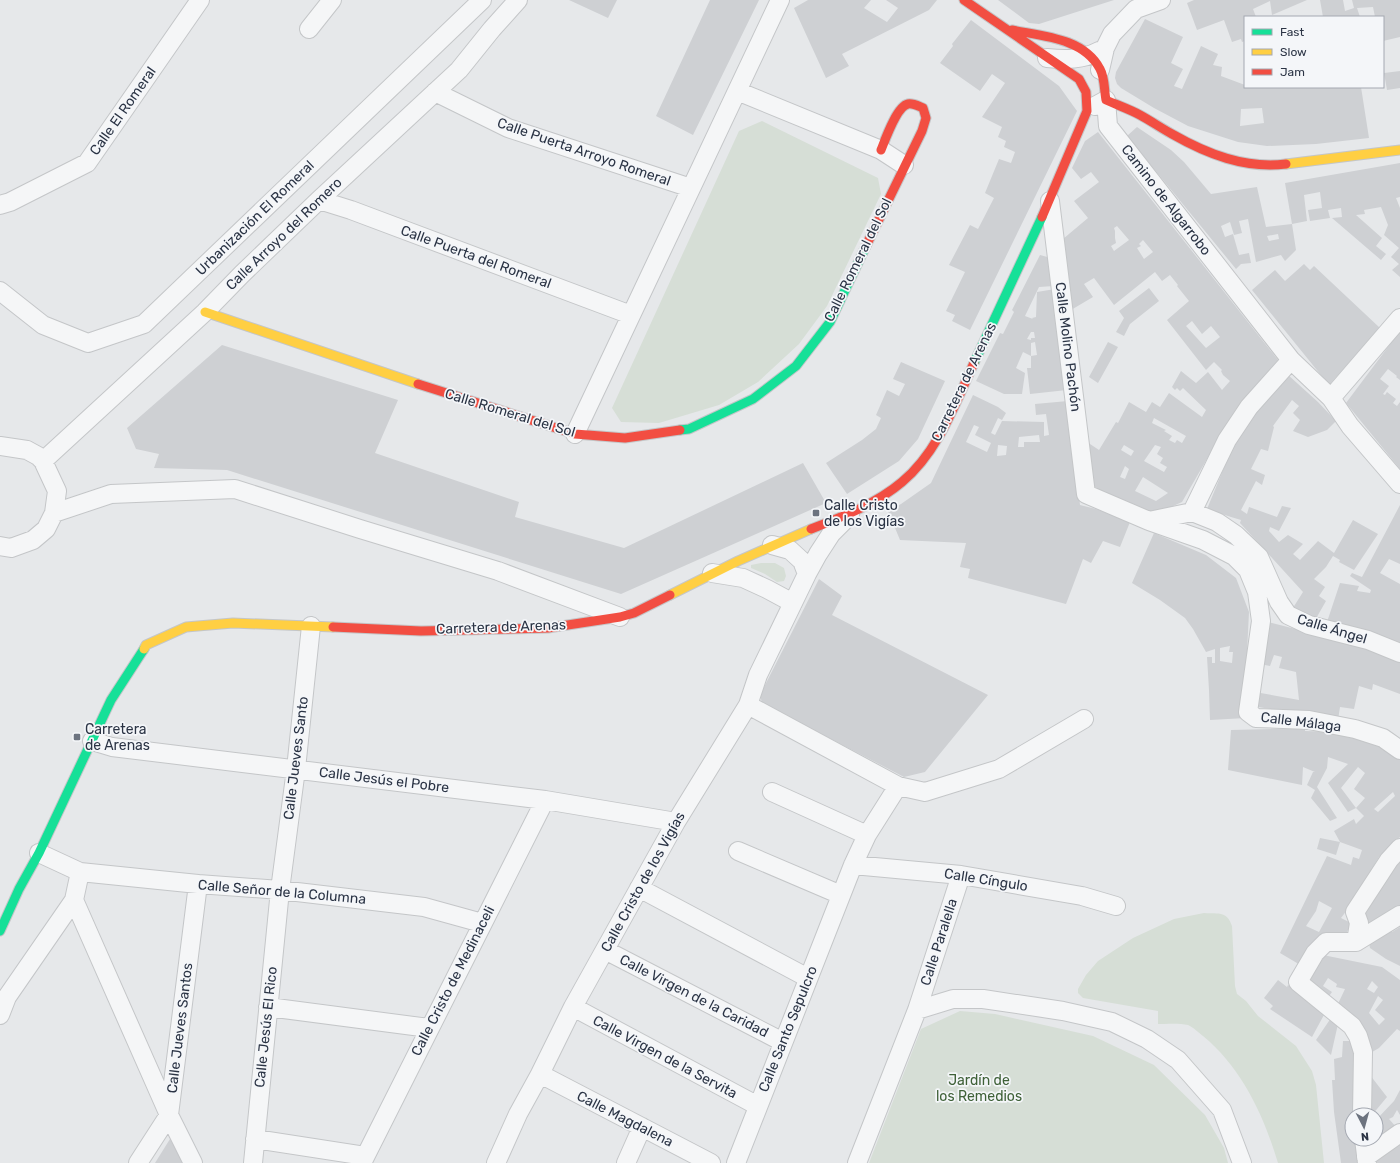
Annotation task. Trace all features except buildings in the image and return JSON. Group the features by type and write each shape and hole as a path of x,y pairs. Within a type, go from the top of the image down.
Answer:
{"street":[{"name":"Calle El Romeral","path":"0,205 10,202 87,163 200,0"},
{"path":"309,29 332,0"},
{"name":"Urbanización El Romeral","path":"0,291 43,325 88,343 144,324 482,0"},
{"name":"Calle Arroyo del Romero","path":"43,461 205,312 319,200 459,70 492,28 518,0"},
{"path":"575,434 780,0"},
{"path":"1108,126 1106,100 1098,58 1112,34 1136,9 1161,0"},
{"path":"976,3 1005,29 1078,79 1086,92 1087,111 1106,100"},
{"path":"1005,29 1062,40 1098,58"},
{"path":"1048,58 1064,60 1098,58"},
{"path":"737,91 881,150 904,165"},
{"name":"Calle Puerta Arroyo Romeral","path":"434,92 508,128 691,188"},
{"path":"1106,100 1139,114 1172,134 1208,152 1228,159 1250,164 1276,165 1400,150"},
{"name":"Calle Romeral del Sol","path":"205,312 460,398 575,434 626,438 690,429 753,399 796,366 830,322 904,165 922,131 926,118 923,108 914,104 906,105 900,110 881,150"},
{"name":"Carretera de Arenas","path":"0,931 19,889 39,853 111,700 146,645 186,627 234,622 421,630 533,629 620,617 634,613 712,573 772,545 853,512 897,486 923,460 944,428 1050,201 1087,111"},
{"path":"1078,132 1088,124 1095,122 1101,122 1108,126"},
{"name":"Camino de Algarrobo","path":"1108,126 1292,360 1331,398 1350,426 1400,484"},
{"name":"Calle Puerta del Romeral","path":"319,200 359,213 631,315"},
{"name":"Calle Molino Pachón","path":"1050,201 1086,494 1149,521"},
{"path":"1331,398 1400,318"},
{"path":"1149,521 1192,512 1227,440 1249,407 1292,360"},
{"path":"0,446 26,450 38,456 43,461 57,491 54,513 46,529 33,540 11,548 0,546"},
{"path":"54,513 112,494 235,489 498,571 620,617"},
{"name":"Calle Cristo de los Vigías","path":"496,1163 518,1114 540,1074 573,1007 676,822 748,705 758,675 807,574 831,534 853,512"},
{"name":"Calle Ángel","path":"1192,512 1217,522 1236,535 1259,557 1279,602 1288,615 1309,625 1368,640 1400,653"},
{"name":"Calle Málaga","path":"1149,521 1203,540 1234,556 1248,570 1257,592 1261,621 1248,712 1256,718 1309,720 1355,729 1383,738 1400,750"},
{"path":"772,545 790,550 802,561 807,574"},
{"path":"712,573 743,578 793,603"},
{"name":"Calle Jueves Santo","path":"280,890 296,769 311,626"},
{"path":"748,705 898,786 925,792 999,768 1084,719"},
{"name":"Calle Jesús el Pobre","path":"92,741 112,747 545,800 676,822"},
{"name":"Calle Santo Sepulcro","path":"736,1163 853,865 867,836 898,786"},
{"path":"772,792 867,836"},
{"name":"Calle Cristo de Medinaceli","path":"363,1160 545,800"},
{"path":"1356,942 1359,923 1355,912 1389,860 1400,848"},
{"path":"738,850 841,895"},
{"name":"Calle Señor de la Columna","path":"39,853 80,872 198,884 280,890 424,907 482,923"},
{"name":"Calle Cíngulo","path":"853,865 961,875 1082,896 1116,906"},
{"path":"0,1015 7,997 74,900 80,872"},
{"name":"Calle Paralella","path":"917,1010 961,875"},
{"name":"Calle Jueves Santos","path":"138,1163 170,1115 198,884"},
{"path":"639,888 808,978"},
{"name":"Calle Jesús El Rico","path":"253,1163 280,890"},
{"path":"74,900 193,1163"},
{"path":"1362,1107 1363,1052 1358,1036 1352,1026 1298,982 1315,953 1326,942 1356,942 1400,915"},
{"name":"Calle Virgen de la Caridad","path":"605,950 783,1042"},
{"path":"857,1163 917,1010 953,1000 983,999 1046,1008 1112,1022 1146,1039 1178,1060 1222,1110 1242,1163"},
{"path":"268,1007 429,1028"},
{"name":"Calle Virgen de la Servita","path":"573,1007 758,1106"},
{"name":"Calle Magdalena","path":"540,1074 711,1163"},
{"path":"626,1163 642,1127"},
{"path":"1367,1160 1400,1133"},
{"path":"255,1139 363,1160"},
{"path":"1365,1147 1367,1160"}],"green space":[{"path":"762,121 878,178 881,194 827,306 799,344 758,382 719,405 659,423 621,422 612,408 739,131"},
{"path":"775,563 784,568 786,576 784,581 777,582 765,574 751,568 751,565"},
{"path":"1204,913 1222,914 1230,921 1232,926 1235,986 1237,994 1246,1001 1258,1016 1296,1046 1312,1071 1316,1085 1324,1163 1278,1163 1266,1128 1250,1094 1240,1078 1217,1049 1192,1027 1181,1024 1158,1024 1158,1011 1083,998 1078,993 1078,989 1086,975 1098,961 1133,938 1174,919"},
{"name":"Jardín de los Remedios","path":"960,1011 995,1014 1093,1036 1154,1065 1205,1115 1224,1148 1228,1163 869,1163 921,1029"}],"traffic: fast":[{"path":"974,363 1042,217"},
{"path":"680,430 689,429 753,399 796,366 830,322 865,248"},
{"path":"0,931 19,889 39,853 111,700 144,649"}],"traffic: slow":[{"path":"1286,164 1400,150"},
{"path":"205,312 418,384"},
{"path":"670,595 738,561 811,529"},
{"path":"144,649 146,645 186,627 233,623 333,627"}],"traffic: jam":[{"path":"964,0 1079,79 1086,92 1087,111 1042,217"},
{"path":"1012,30 1061,40 1084,51 1093,59 1102,73 1106,100 1140,115 1199,148 1213,154 1241,162 1271,165 1286,164"},
{"path":"865,248 922,131 926,118 923,108 912,104 904,106 892,124 881,150"},
{"path":"811,529 847,515 881,497 892,490 915,470 936,442 974,363"},
{"path":"418,384 575,434 625,438 680,430"},
{"path":"333,627 421,631 548,628 620,617 634,613 670,595"}],"place":[{"name":"Calle Cristo de los Vigías","path":"816,513"},
{"name":"Carretera de Arenas","path":"77,737"}]}
